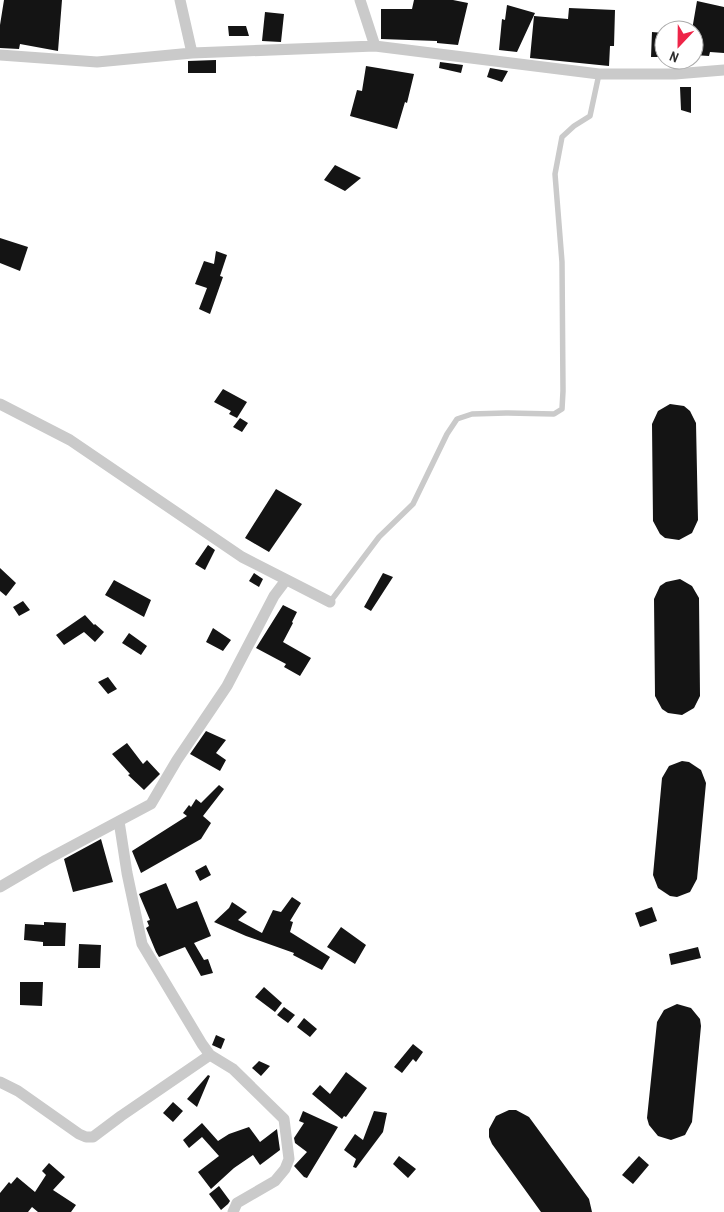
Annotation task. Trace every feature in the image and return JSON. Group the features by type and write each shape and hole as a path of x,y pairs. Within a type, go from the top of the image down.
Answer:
{"street":[{"path":"180,0 192,53"},
{"path":"360,0 375,46"},
{"path":"0,55 97,62 192,53 375,46 599,74 675,74 724,70"},
{"path":"0,404 70,440 242,557 330,602"},
{"path":"0,887 46,860 151,804 177,760 227,686 274,596 286,580"},
{"path":"119,822 127,873 142,944 210,1055 233,1069 284,1119 289,1159 285,1169 275,1181 237,1203 233,1212"},
{"path":"0,1082 18,1091 79,1134 86,1138 93,1138 121,1116 210,1055"}],"lane":[{"path":"330,602 378,537 413,504 447,434 458,419 472,414 554,414 562,409 562,262 555,174 562,137 574,126 590,116 599,74"}],"building":[{"path":"4,0 62,0 58,51 20,44 19,49 0,48 0,25"},
{"path":"414,0 453,0 468,3 458,45 437,43 437,41 381,39 381,9 412,9"},
{"path":"697,1 724,7 724,53 710,52 709,56 704,56 704,20 694,20"},
{"path":"507,5 535,13 517,52 499,50 502,19 505,20"},
{"path":"569,8 615,10 614,46 610,46 609,66 530,58 534,16 568,19"},
{"path":"265,12 284,14 281,42 262,41"},
{"path":"228,26 246,26 249,36 229,36"},
{"path":"652,32 654,32 654,57 651,57"},
{"path":"216,60 216,73 188,73 188,61"},
{"path":"440,62 463,65 461,73 439,68"},
{"path":"366,66 414,74 407,103 405,102 397,129 350,116 357,90 362,91"},
{"path":"490,68 508,71 502,82 487,77"},
{"path":"680,87 691,87 691,113 681,110"},
{"path":"335,165 361,178 345,191 324,180"},
{"path":"0,238 28,247 20,271 0,263"},
{"path":"216,251 227,255 220,276 223,277 210,314 199,309 207,288 195,284 204,261 214,264"},
{"path":"223,389 247,402 237,418 229,414 231,411 214,402"},
{"path":"670,404 684,406 690,411 696,423 698,520 692,533 679,540 665,538 660,534 653,521 652,424 658,411"},
{"path":"240,418 248,423 242,432 233,427"},
{"path":"276,489 302,504 269,552 245,538"},
{"path":"208,545 215,550 205,570 195,564"},
{"path":"0,568 16,583 6,596 0,591"},
{"path":"254,573 263,579 259,587 249,581"},
{"path":"383,573 393,577 371,611 364,607"},
{"path":"680,579 692,586 699,598 700,696 694,708 682,715 668,713 662,709 655,696 654,599 660,586 666,582"},
{"path":"114,580 151,600 144,617 105,595"},
{"path":"23,601 30,610 19,616 13,607"},
{"path":"283,605 297,612 283,642 311,658 300,676 284,667 286,664 256,648"},
{"path":"85,615 104,632 95,642 84,632 64,645 56,635"},
{"path":"213,628 231,640 223,651 206,642"},
{"path":"129,633 147,646 141,655 122,643"},
{"path":"108,677 117,689 108,694 98,682"},
{"path":"206,731 226,740 216,753 226,760 220,771 190,754"},
{"path":"127,743 143,764 147,760 160,774 144,790 128,775 130,774 112,754"},
{"path":"682,761 689,762 701,770 706,783 697,879 690,892 677,897 670,896 658,888 653,875 662,778 669,766"},
{"path":"219,785 224,789 203,816 211,823 201,839 141,873 132,851 187,816 183,813 189,805 191,807 196,799 201,803"},
{"path":"101,839 113,882 73,892 64,859"},
{"path":"206,865 211,875 200,881 195,871"},
{"path":"166,883 177,909 197,901 211,936 194,943 204,960 208,959 213,973 201,976 185,947 159,957 156,952 146,928 149,926 147,921 150,920 139,894"},
{"path":"292,897 301,903 290,921 293,922 290,932 330,957 322,970 293,955 294,953 214,922 229,908 232,902 247,912 238,920 262,933 273,910 281,912"},
{"path":"652,907 657,921 640,927 635,913"},
{"path":"44,922 66,923 65,946 43,946 43,942 24,940 25,924 44,925"},
{"path":"341,927 366,945 355,964 327,947"},
{"path":"79,944 101,945 100,968 78,968"},
{"path":"698,947 701,958 671,965 669,954"},
{"path":"20,982 43,982 42,1006 20,1005"},
{"path":"264,987 282,1003 275,1012 255,997"},
{"path":"677,1004 691,1008 700,1019 701,1026 692,1122 685,1135 671,1140 658,1136 649,1125 647,1118 657,1022 664,1010"},
{"path":"284,1007 295,1015 288,1023 277,1015"},
{"path":"304,1018 317,1029 310,1037 297,1027"},
{"path":"216,1035 225,1039 221,1049 212,1045"},
{"path":"413,1044 423,1052 416,1062 413,1059 402,1073 394,1067"},
{"path":"259,1061 270,1066 261,1076 252,1068"},
{"path":"346,1072 367,1088 346,1117 344,1116 342,1119 312,1094 320,1085 330,1094"},
{"path":"208,1075 210,1076 197,1107 187,1099"},
{"path":"173,1102 183,1111 173,1122 163,1113"},
{"path":"509,1110 516,1110 529,1117 589,1199 592,1212 541,1212 492,1144 489,1137 489,1129 496,1116"},
{"path":"303,1111 338,1127 307,1178 294,1166 307,1152 295,1143 294,1138 304,1123 299,1121"},
{"path":"374,1111 387,1113 383,1132 356,1168 353,1167 356,1159 344,1150 355,1134 363,1140"},
{"path":"202,1123 218,1141 229,1134 249,1127 260,1142 277,1129 280,1150 260,1165 253,1155 234,1168 211,1189 198,1172 219,1156 202,1137 189,1148 183,1140"},
{"path":"399,1156 416,1169 408,1178 393,1164"},
{"path":"639,1156 649,1165 633,1184 622,1175"},
{"path":"49,1163 65,1177 53,1190 76,1205 71,1212 38,1212 32,1207 28,1212 0,1212 0,1193 9,1182 11,1184 17,1177 35,1192 46,1175 42,1171"},
{"path":"219,1186 230,1201 221,1210 209,1194"}]}
